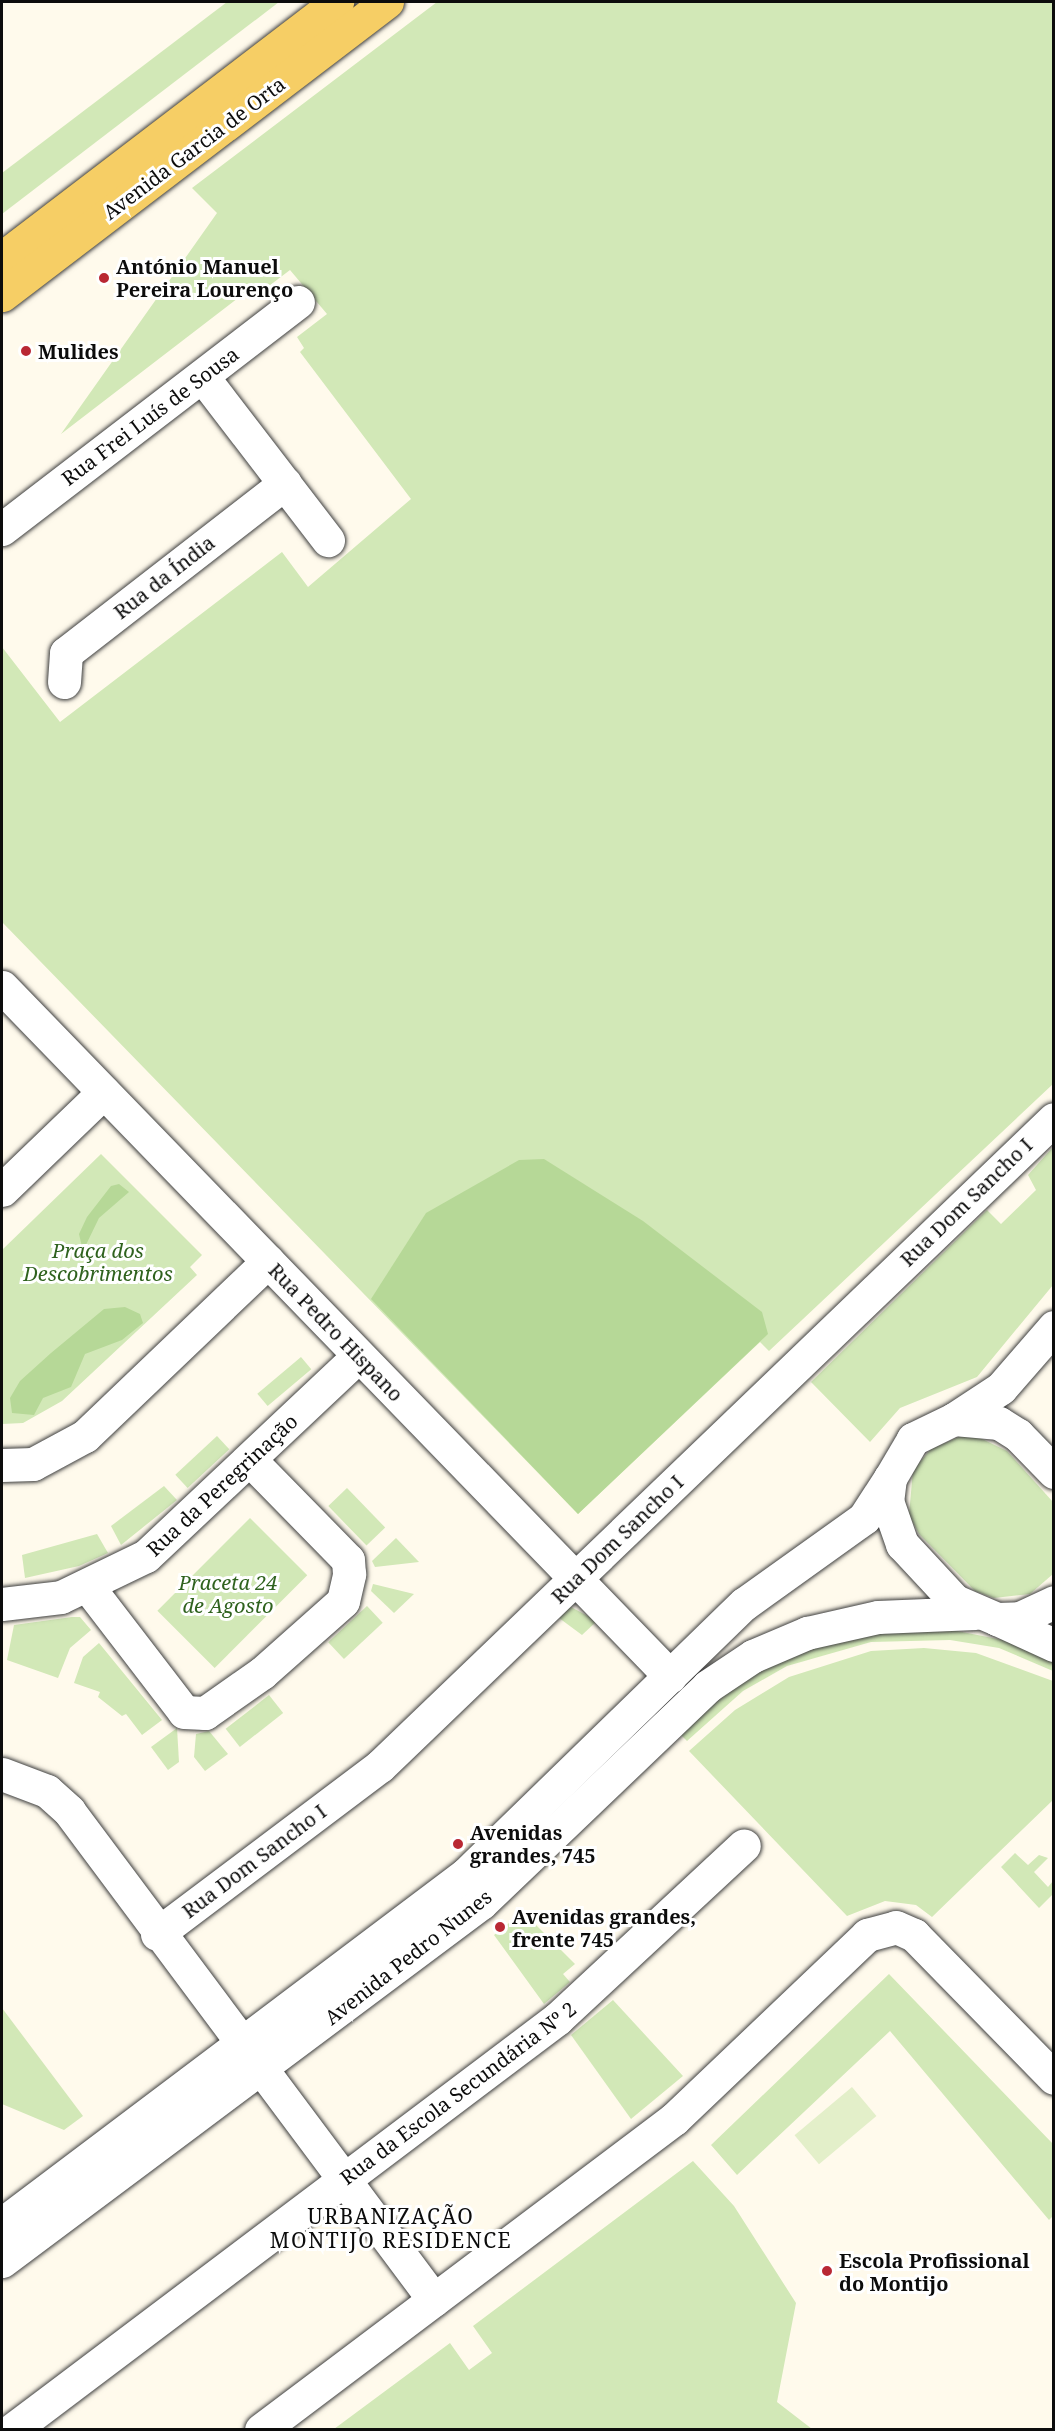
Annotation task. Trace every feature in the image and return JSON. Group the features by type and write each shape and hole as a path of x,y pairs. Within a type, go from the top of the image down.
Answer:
{"main road":[{"name":"Avenida Garcia de Orta","path":"2,258 337,2"},
{"name":"Avenida Garcia de Orta","path":"2,295 387,2"}],"street":[{"name":"Rua Frei Luís de Sousa","path":"2,529 298,302"},
{"path":"202,376 328,540"},
{"name":"Rua da Índia","path":"64,682 66,653 285,483"},
{"name":"Rua Pedro Hispano","path":"6,1000 104,1092 670,1676"},
{"path":"2,1190 104,1092"},
{"name":"Rua Dom Sancho I","path":"158,1934 380,1766 1053,1119"},
{"path":"2,1465 33,1464 85,1436 268,1261"},
{"name":"Avenida Pedro Nunes","path":"2,2224 466,1874 752,1597 864,1518 913,1439 954,1419 1001,1388 1053,1327"},
{"name":"Rua da Peregrinação","path":"2,1604 61,1597 89,1588 146,1556 358,1356"},
{"path":"954,1419 999,1423 1018,1435 1053,1472"},
{"path":"89,1588 184,1712 205,1713 262,1673 343,1601 349,1574 348,1560 250,1460"},
{"path":"890,1478 887,1501 902,1544 955,1601 986,1616 1020,1618 1053,1602"},
{"name":"Avenida Pedro Nunes","path":"2,2261 481,1903 708,1686 753,1656 807,1633 878,1617 986,1616 1053,1645"},
{"path":"2,1774 46,1791 69,1811 158,1934 434,2300"},
{"name":"Rua da Escola Secundária Nº 2","path":"12,2430 574,2005 744,1845"},
{"path":"261,2430 674,2119 867,1935 896,1927 914,1935 1053,2078"}],"green space":[{"path":"227,2 279,2 2,214 2,173"},
{"path":"437,2 1053,2 1053,1084 769,1351 760,1342 578,1514 2,922 2,647 60,722 282,552 308,587 411,499 300,352 304,348 297,337 327,314 290,270 261,292 255,285 61,434 217,213 192,188"},
{"path":"1053,1147 1053,1285 977,1377 900,1408 870,1442 811,1382 987,1210 1001,1224 1036,1190 1028,1175"},
{"name":"Praça dos Descobrimentos","path":"101,1154 202,1255 190,1267 197,1275 62,1401 23,1423 2,1424 2,1250"},
{"path":"544,1159 643,1221 762,1312 768,1334 578,1514 371,1299 426,1213 519,1160"},
{"path":"119,1184 129,1192 99,1218 83,1251 79,1234 87,1217 111,1186"},
{"path":"125,1307 140,1314 143,1323 122,1340 85,1354 71,1387 43,1398 34,1415 12,1413 10,1398 20,1381 104,1309"},
{"path":"301,1357 311,1369 268,1406 257,1394"},
{"path":"217,1436 229,1449 188,1488 175,1475"},
{"path":"959,1437 978,1437 1007,1451 1053,1502 1053,1574 1030,1594 994,1598 975,1591 919,1534 909,1515 913,1470 931,1449"},
{"path":"164,1486 177,1500 121,1545 111,1526"},
{"path":"347,1488 385,1528 367,1546 328,1506"},
{"name":"Praceta 24 de Agosto","path":"250,1518 307,1575 215,1668 157,1611"},
{"path":"97,1534 108,1553 79,1566 25,1578 22,1555"},
{"path":"396,1538 419,1562 375,1567 372,1561"},
{"path":"373,1584 414,1594 394,1613 371,1591"},
{"path":"367,1606 383,1623 344,1659 328,1642"},
{"path":"571,1607 597,1621 582,1635 555,1615"},
{"path":"80,1617 91,1630 70,1648 58,1678 7,1660 14,1625"},
{"path":"942,1628 1013,1642 1053,1658 1053,1671 999,1648 950,1640 871,1642 787,1666 743,1691 687,1741 679,1733 748,1676 839,1637"},
{"path":"99,1643 162,1720 142,1735 126,1714 122,1716 98,1697 100,1692 74,1683 83,1657"},
{"path":"924,1648 976,1653 1053,1681 1053,1800 932,1917 916,1905 885,1901 847,1916 689,1751 735,1710 789,1677 871,1651"},
{"path":"269,1695 283,1713 240,1747 226,1729"},
{"path":"177,1728 179,1762 168,1770 151,1747"},
{"path":"209,1731 228,1754 205,1771 194,1757 196,1734"},
{"path":"1015,1853 1028,1865 1039,1855 1048,1858 1034,1872 1048,1887 1053,1881 1053,1894 1039,1908 1001,1867"},
{"path":"523,1912 575,1964 563,1974 570,1982 544,2004 494,1935"},
{"path":"889,1974 1053,2144 1053,2216 1049,2220 890,2031 737,2175 711,2145"},
{"path":"613,2000 683,2076 631,2119 571,2035"},
{"path":"2,2008 83,2116 64,2130 2,2104"},
{"path":"852,2087 876,2116 819,2164 795,2135"},
{"path":"693,2161 734,2206 796,2303 777,2402 812,2429 334,2429 450,2343 469,2370 492,2353 473,2326"}],"place":[{"name":"António Manuel Pereira Lourenço","path":"104,278"},
{"name":"Mulides","path":"26,351"},
{"name":"Avenidas grandes, 745","path":"458,1844"},
{"name":"Avenidas grandes, frente 745","path":"500,1927"},
{"name":"Escola Profissional do Montijo","path":"827,2271"}],"district":[{"name":"URBANIZAÇÃO MONTIJO RESIDENCE","path":"391,2228"}]}
